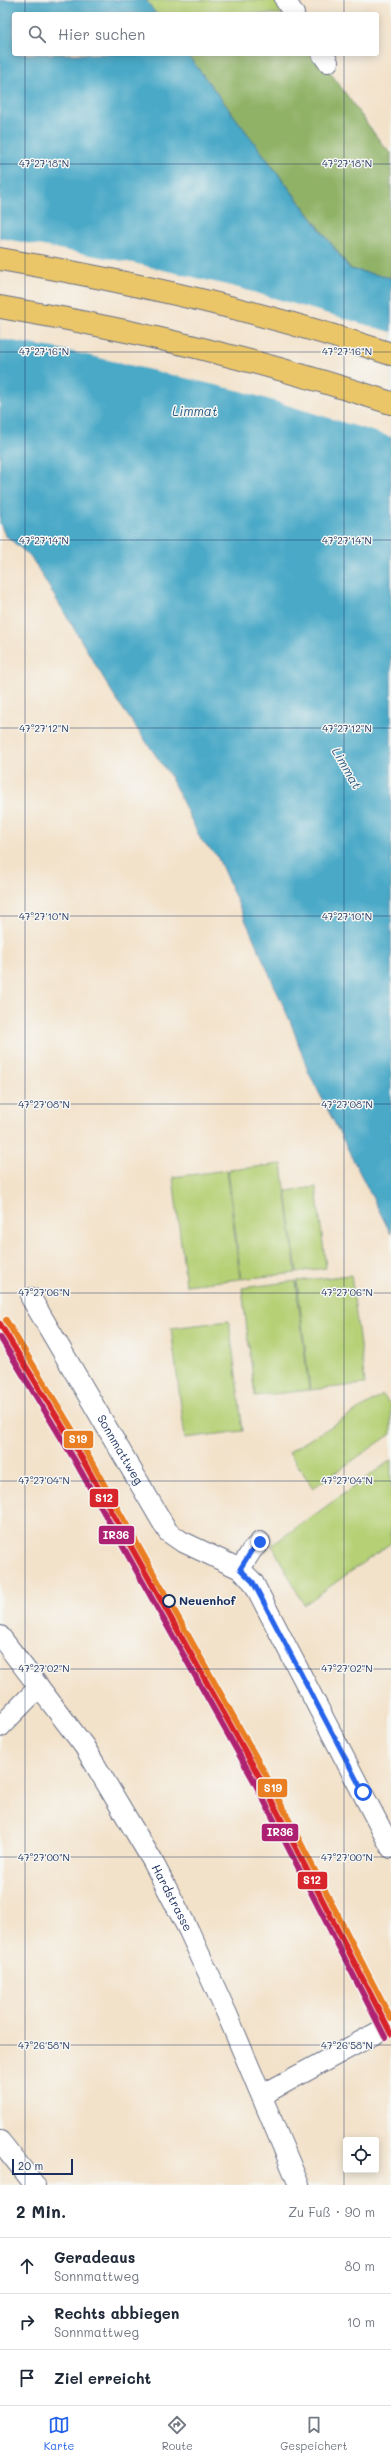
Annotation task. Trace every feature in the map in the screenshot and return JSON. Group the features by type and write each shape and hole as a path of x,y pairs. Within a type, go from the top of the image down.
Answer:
{"highway":[{"path":"0,259 109,279 209,301 321,331 391,354"},
{"path":"0,307 100,325 205,349 307,377 391,403"}],"street":[{"path":"285,0 293,12"},
{"name":"Sonnmattweg","path":"32,1298 168,1532 181,1541 240,1569 253,1582 391,1848"},
{"path":"240,1569 252,1550 260,1542"},
{"name":"Hardstrasse","path":"0,1636 84,1746 152,1860 189,1931 262,2095 299,2185"},
{"path":"0,1727 39,1687"},
{"path":"262,2095 391,2025"},
{"path":"0,2141 35,2185"}],"green space":[{"path":"146,0 278,0 287,12 155,12"},
{"path":"189,56 318,56 382,144 391,153 391,278 351,269"},
{"path":"282,1164 296,1273 241,1279 228,1170"},
{"path":"227,1170 240,1279 186,1285 173,1177"},
{"path":"316,1187 326,1268 297,1272 286,1191"},
{"path":"351,1275 365,1384 310,1390 297,1281"},
{"path":"296,1281 309,1390 255,1396 242,1288"},
{"path":"229,1321 243,1431 185,1438 171,1328"},
{"path":"383,1395 391,1406 391,1434 313,1488 289,1452"},
{"path":"391,1460 391,1543 304,1605 272,1545"}],"water":[{"name":"Limmat","path":"0,0 146,0 155,12 12,12 12,56 189,56 350,269 391,278 391,1234 308,1071 291,1023 217,856 201,840 169,774 118,702 31,557 5,535 0,523"}],"pier":[{"path":"0,238 133,263 235,287 391,332 391,437 241,391 61,349 0,339"}],"transit line":[{"name":"S19","path":"6,1320 86,1452 266,1775 391,2019"},
{"name":"S12","path":"0,1324 80,1455 260,1778 391,2034"},
{"name":"IR36","path":"0,1337 74,1459 254,1781 385,2037"}],"place":[{"name":"Neuenhof","path":"169,1601"}],"route":[{"path":"260,1542 252,1550 240,1569 246,1572 253,1582 363,1792"}]}
